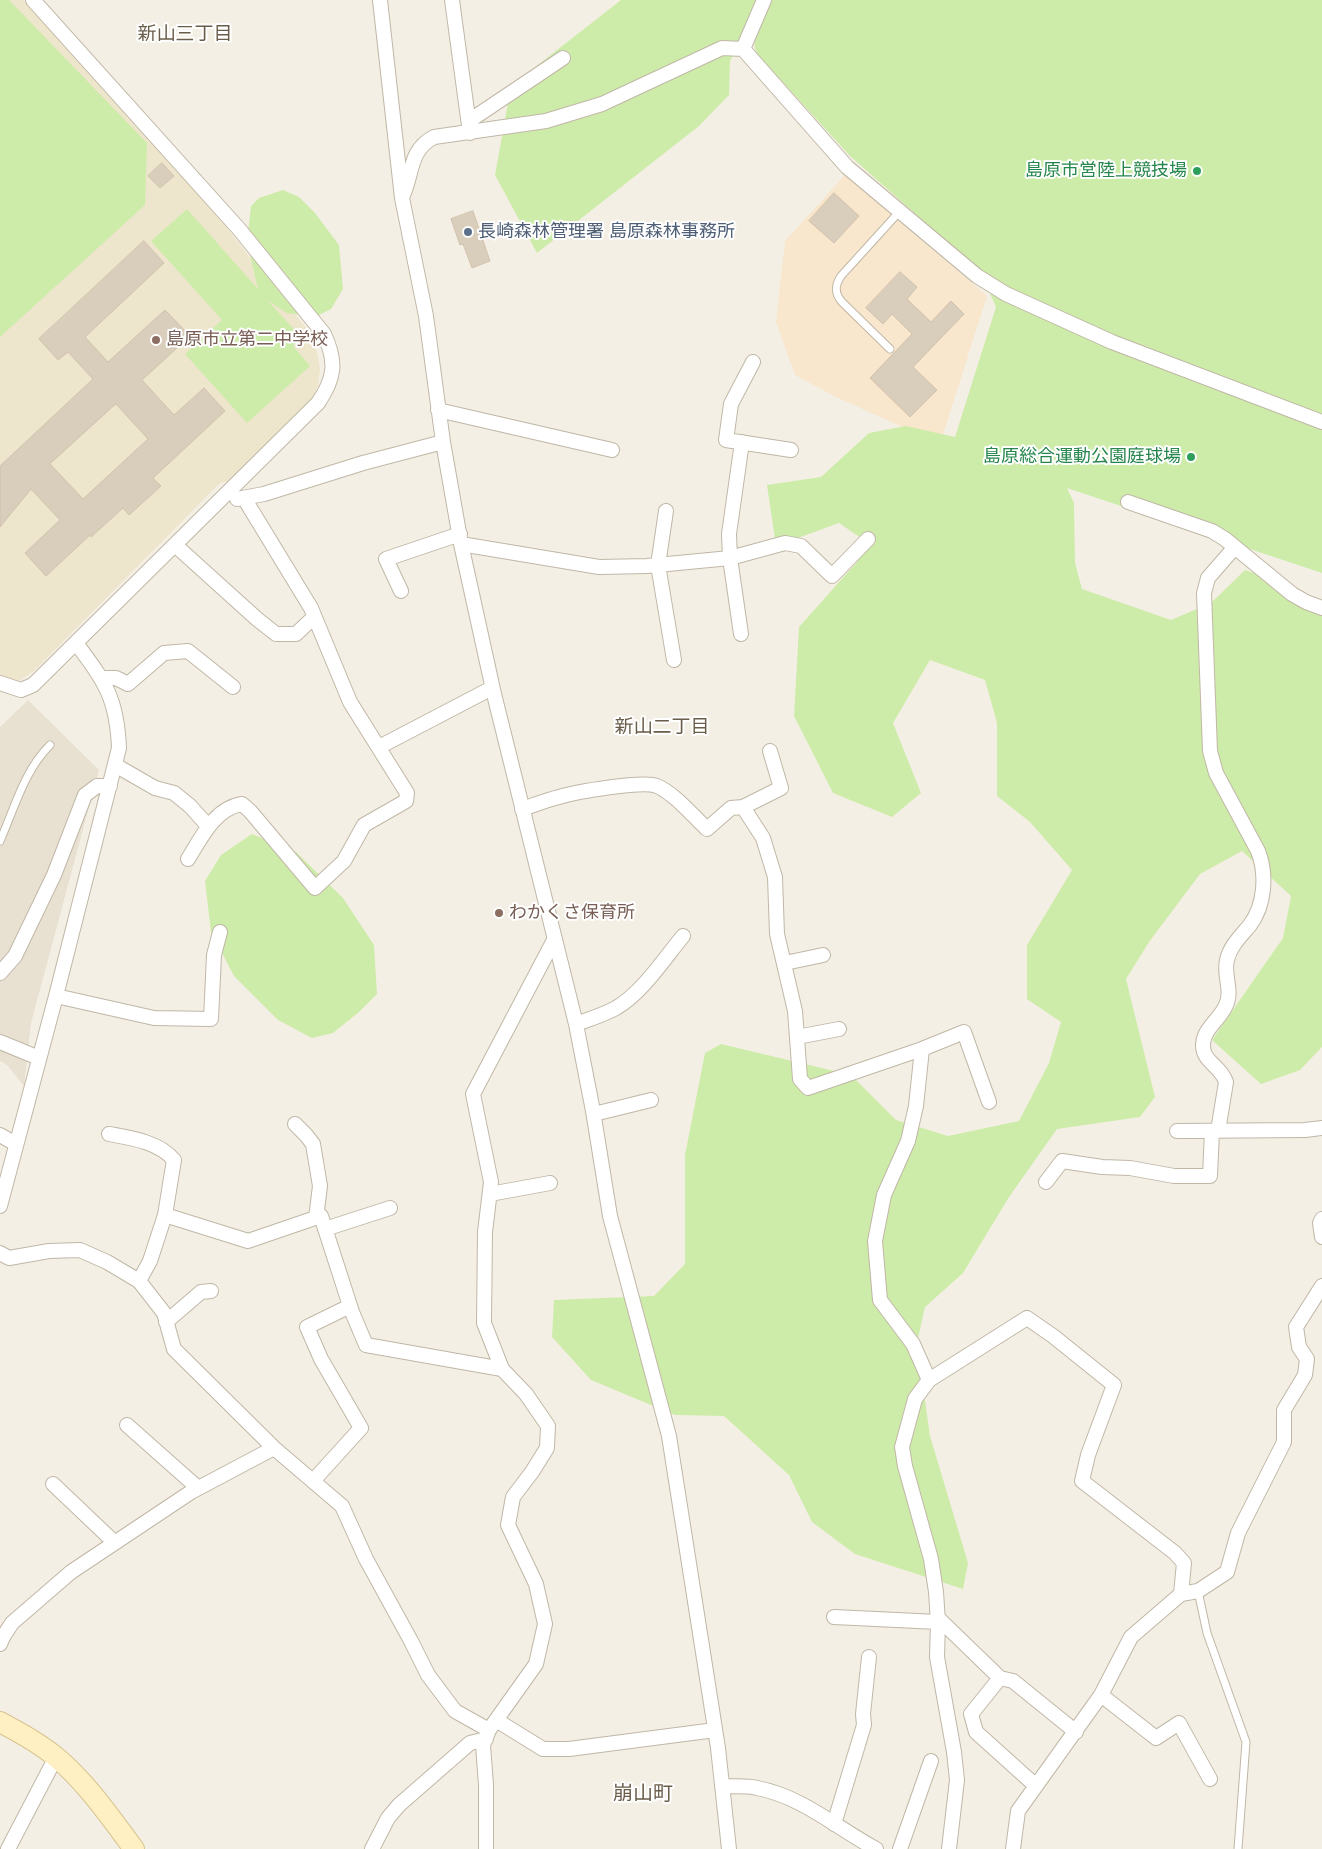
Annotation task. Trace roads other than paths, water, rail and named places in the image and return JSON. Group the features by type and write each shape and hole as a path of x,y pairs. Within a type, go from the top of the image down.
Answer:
{"street":[{"path":"0,683 15,689 28,689 318,403 333,375 333,360 324,334 239,229 33,0"},
{"path":"380,0 402,198 426,316 438,410 460,539 492,688 576,1024 594,1114 610,1216 668,1436 715,1730 729,1849"},
{"path":"452,0 470,127"},
{"path":"743,49 764,0"},
{"path":"402,198 415,156 425,142 434,138 470,127 546,121 602,104 722,48 743,49 847,167 977,276 1006,294 1112,342 1322,422"},
{"path":"470,127 563,58"},
{"path":"752,362 731,404 726,440 791,450"},
{"path":"438,410 612,450"},
{"path":"219,502 264,494 363,463 443,442"},
{"path":"741,634 730,558 729,534 742,442"},
{"path":"188,859 208,826 231,806 242,804 315,888 344,861 364,825 406,801 407,792 350,702 311,608 244,498"},
{"path":"1128,502 1212,531 1236,547 1292,594 1322,608"},
{"path":"666,511 658,565 674,660"},
{"path":"401,591 386,559 460,539 599,567 658,565 730,558 785,543 801,546 832,576 868,539"},
{"path":"175,545 276,634 296,634 314,617"},
{"path":"1046,1182 1062,1161 1102,1167 1130,1168 1174,1176 1210,1176 1215,1131 1226,1082 1224,1075 1207,1058 1204,1052 1204,1037 1225,1009 1228,1001 1229,991 1225,967 1227,958 1232,946 1251,923 1259,908 1264,877 1263,865 1258,852 1216,773 1210,751 1204,593 1208,578 1236,547"},
{"path":"0,1206 119,748 118,723 112,700 102,678 76,643"},
{"path":"102,678 116,678 128,684 164,653 188,651 233,687"},
{"path":"379,747 492,688"},
{"path":"522,809 560,796 644,783 666,791 707,829 730,808 743,806 781,788 770,751"},
{"path":"115,765 155,788 174,793 190,806 208,826"},
{"path":"0,973 7,967 14,956 54,874 85,795 98,786 110,786"},
{"path":"743,806 763,838 776,876 777,934 795,1011 800,1079 808,1088 922,1049 964,1032 989,1102"},
{"path":"56,996 154,1018 211,1019 214,955 220,932"},
{"path":"576,1024 600,1016 618,1007 646,981 683,936"},
{"path":"486,1849 484,1745 490,1729 536,1664 545,1624 536,1584 508,1526 513,1497 547,1448 548,1426 526,1394 502,1369 484,1323 485,1232 491,1182 474,1094 554,940"},
{"path":"785,963 823,955"},
{"path":"797,1037 839,1029"},
{"path":"0,1042 39,1058"},
{"path":"922,1049 916,1106 908,1141 884,1195 875,1241 880,1300 912,1344 929,1380"},
{"path":"594,1114 651,1100"},
{"path":"295,1124 313,1144 320,1186 321,1223 350,1306 366,1345 502,1369"},
{"path":"1177,1131 1305,1130 1322,1128"},
{"path":"109,1134 137,1139 168,1154 174,1160 165,1215 150,1261 139,1281"},
{"path":"0,1135 16,1144"},
{"path":"490,1194 550,1183"},
{"path":"165,1215 248,1241 390,1208"},
{"path":"1322,1219 1320,1223 1322,1237"},
{"path":"0,1253 9,1258 49,1251 80,1250 107,1262 139,1281 164,1313 174,1349 274,1448 342,1506 366,1559 428,1675 456,1711 490,1729 543,1749 569,1749 715,1730"},
{"path":"1013,1849 1018,1811 1101,1695 1131,1637 1181,1594 1198,1592 1227,1572 1238,1533 1284,1442 1284,1410 1305,1375 1306,1359 1298,1347 1296,1327 1322,1286"},
{"path":"166,1322 201,1292 211,1291"},
{"path":"313,1481 361,1428 321,1359 307,1327 350,1306"},
{"path":"949,1849 956,1780 954,1752 937,1657 938,1620 932,1559 904,1466 902,1447 915,1399 929,1380 1027,1318 1114,1385 1088,1455 1082,1481 1180,1558 1184,1563 1181,1594"},
{"path":"128,1425 198,1488"},
{"path":"0,1644 12,1623 71,1572 198,1488 274,1448"},
{"path":"53,1484 114,1542"},
{"path":"834,1617 938,1620 1000,1678 1012,1681 1076,1732"},
{"path":"834,1824 864,1725 863,1714 869,1657"},
{"path":"1000,1678 971,1714 976,1732 1036,1786"},
{"path":"1101,1695 1156,1738 1179,1723 1210,1779"},
{"path":"0,1722 18,1731 56,1757 103,1806 134,1849"},
{"path":"372,1849 388,1818 399,1805 490,1729"},
{"path":"8,1849 56,1757"},
{"path":"900,1849 932,1761"},
{"path":"722,1786 756,1787 798,1801 876,1849"}],"lane":[{"path":"890,348 838,298 836,287 841,276 900,211"},
{"path":"0,841 29,771 38,757 50,745"},
{"path":"1198,1592 1207,1633 1246,1742 1238,1849"}],"place":[{"name":"島原市営陸上競技場","path":"1197,171"},
{"name":"長崎森林管理署 島原森林事務所","path":"468,232"},
{"name":"島原市立第二中学校","path":"156,340"},
{"name":"島原総合運動公園庭球場","path":"1191,457"},
{"name":"わかくさ保育所","path":"499,913"}],"district":[{"name":"新山三丁目","path":"185,34"},
{"name":"新山二丁目","path":"662,727"},
{"name":"崩山町","path":"643,1794"}]}
